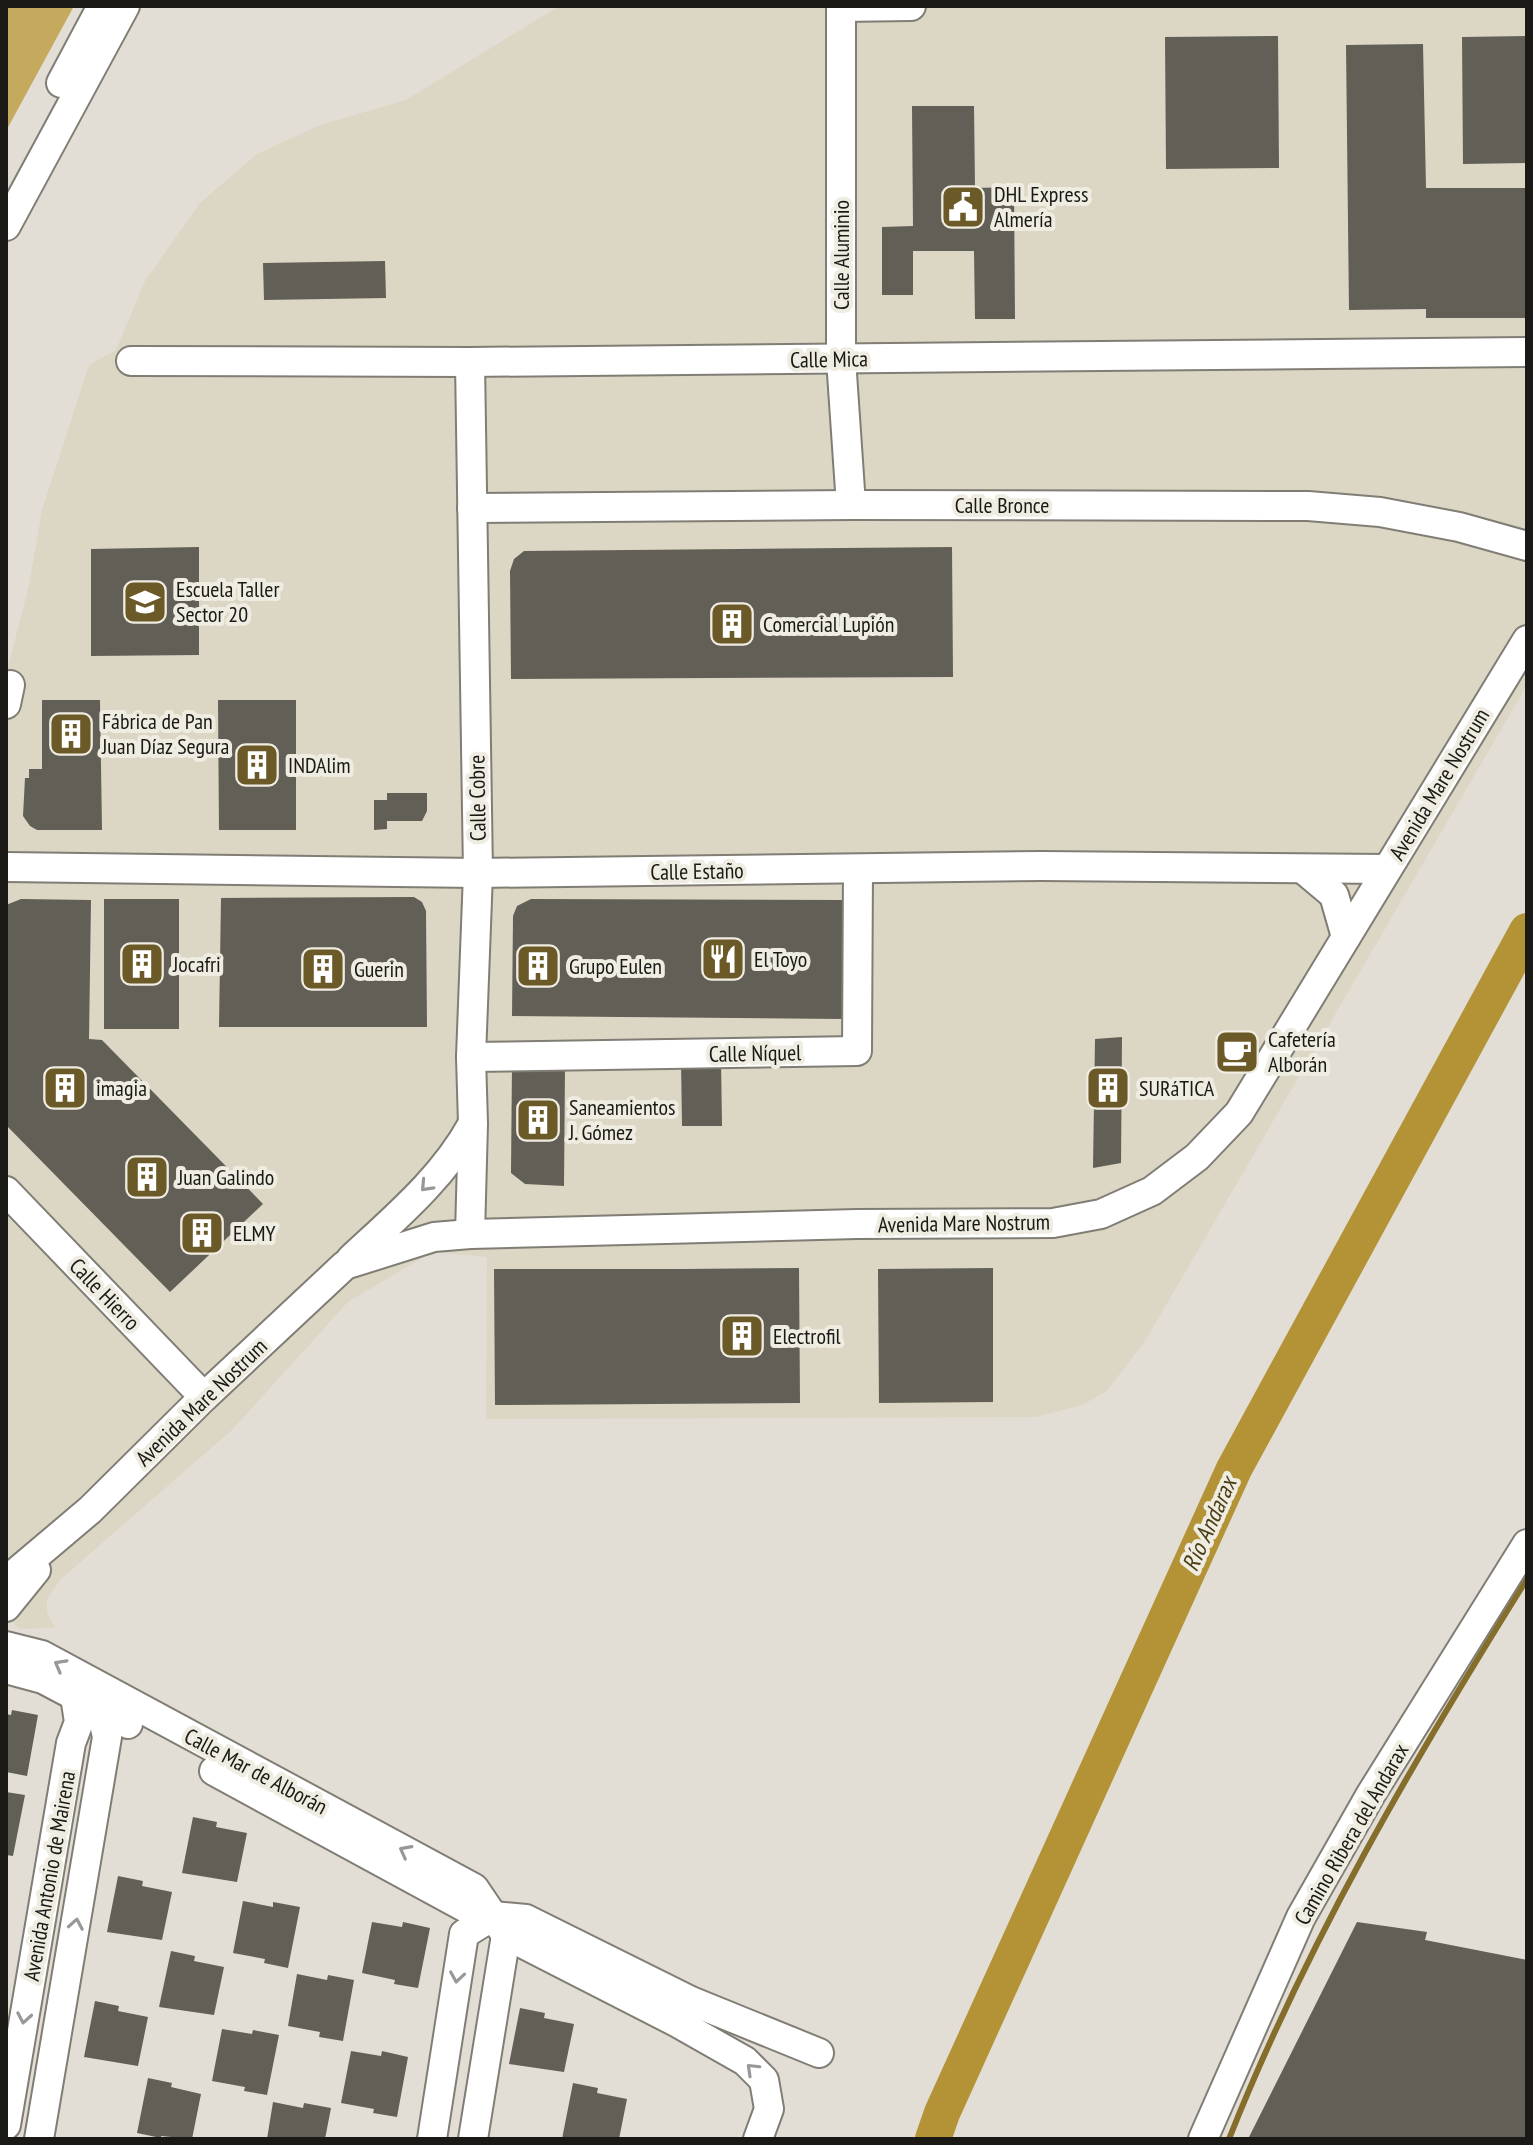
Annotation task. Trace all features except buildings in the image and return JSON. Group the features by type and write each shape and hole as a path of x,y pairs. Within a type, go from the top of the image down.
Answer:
{"street":[{"path":"6,187 102,6"},
{"path":"6,226 125,6"},
{"path":"841,7 911,6"},
{"name":"Calle Aluminio","path":"841,7 841,359 851,505"},
{"name":"Calle Mica","path":"131,361 470,362 1527,352"},
{"name":"Calle Cobre","path":"470,362 478,873 471,1057 470,1234"},
{"name":"Calle Bronce","path":"472,508 1308,506 1380,512 1459,527 1527,546"},
{"name":"Avenida Mare Nostrum","path":"345,1265 434,1237 470,1234 857,1224 1053,1223 1101,1214 1152,1191 1197,1157 1239,1113 1527,640"},
{"name":"Calle Estaño","path":"6,867 478,873 1041,866 1387,869"},
{"name":"Calle Níquel","path":"471,1057 857,1051 858,869"},
{"path":"1303,869 1334,895 1346,937"},
{"name":"Avenida Mare Nostrum","path":"6,1581 57,1539 412,1201 458,1150 473,1124"},
{"name":"Calle Hierro","path":"6,1191 204,1397"},
{"name":"Avenida Mare Nostrum","path":"6,1607 28,1582 57,1539"},
{"name":"Camino Ribera del Andarax","path":"1203,2139 1301,1917 1371,1794 1527,1544"},
{"name":"Calle Mar de Alborán","path":"6,1646 42,1655 100,1714 474,1888 500,1926"},
{"name":"Calle Mar de Alborán","path":"6,1669 43,1679 100,1714 500,1926 745,2061 764,2080 769,2109 758,2139"},
{"name":"Avenida Antonio de Mairena","path":"6,2125 71,1743 100,1714"},
{"name":"Avenida Antonio de Mairena","path":"39,2139 100,1714"},
{"path":"432,2139 464,1934 526,1919 691,2001 819,2053"},
{"path":"473,2139 500,1926"}],"shaded area":[{"path":"6,6 74,6 6,131"},
{"path":"559,6 1527,6 1527,685 1145,1341 1106,1392 1082,1405 1036,1417 486,1419 487,1257 432,1252 348,1302 232,1430 61,1579 47,1599 47,1613 55,1628 20,1629 6,1615 6,675 29,585 42,510 89,365 116,350 145,281 200,203 257,154 320,125 406,100"}],"waterway":[{"name":"Río Andarax","path":"933,2139 942,2113 1234,1469 1527,931"},
{"path":"1229,2139 1293,1994 1365,1852 1444,1714 1527,1579"}],"place":[{"name":"DHL Express Almería","path":"963,207"},
{"name":"Escuela Taller Sector 20","path":"145,602"},
{"name":"Comercial Lupión","path":"732,624"},
{"name":"Fábrica de Pan Juan Díaz Segura","path":"71,734"},
{"name":"INDAlim","path":"257,765"},
{"name":"El Toyo","path":"723,959"},
{"name":"Jocafri","path":"142,964"},
{"name":"Grupo Eulen","path":"538,966"},
{"name":"Guerin","path":"323,969"},
{"name":"Cafetería Alborán","path":"1237,1052"},
{"name":"imagia","path":"65,1088"},
{"name":"SURáTICA","path":"1108,1088"},
{"name":"Saneamientos J. Gómez","path":"538,1120"},
{"name":"Juan Galindo","path":"147,1177"},
{"name":"ELMY","path":"202,1233"},
{"name":"Electrofil","path":"742,1336"}]}
